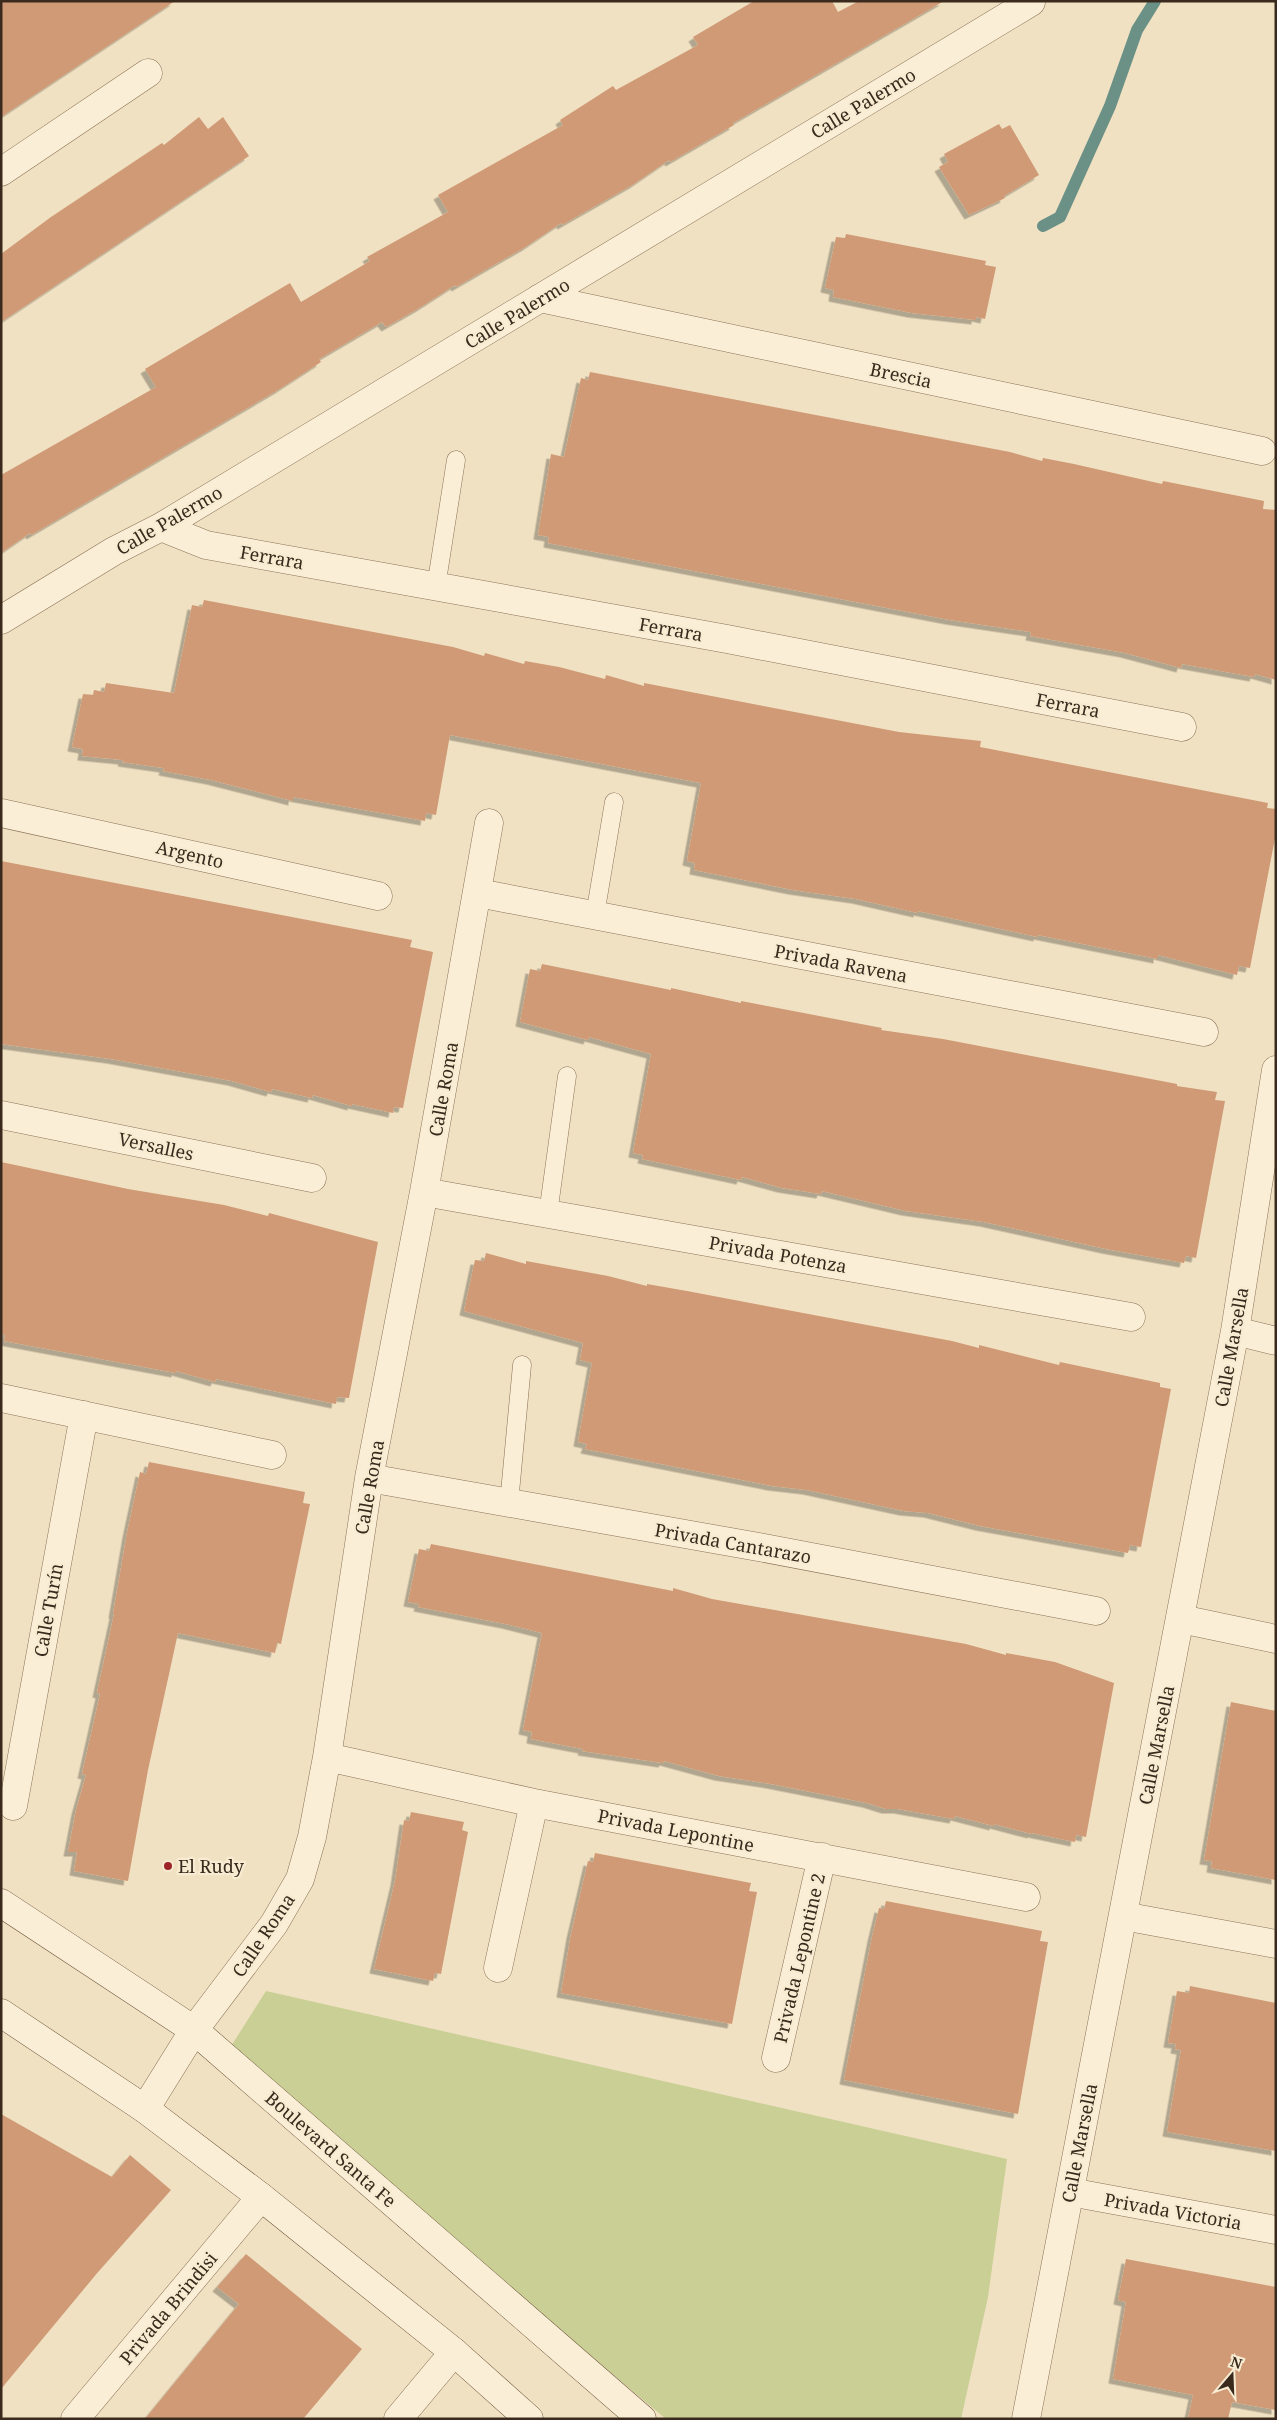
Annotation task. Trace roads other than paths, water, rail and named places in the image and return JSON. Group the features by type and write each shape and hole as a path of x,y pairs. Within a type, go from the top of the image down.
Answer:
{"street":[{"name":"Calle Palermo","path":"1,620 114,551 161,527 1031,2"},
{"path":"1,172 148,73"},
{"name":"Brescia","path":"540,298 1262,451"},
{"name":"Ferrara","path":"161,527 206,545 727,639 1182,727"},
{"name":"Argento","path":"1,813 378,896"},
{"name":"Calle Roma","path":"145,2109 194,2030 274,1924 300,1879 312,1837 327,1757 369,1478 424,1192 489,822"},
{"name":"Privada Ravena","path":"478,892 1204,1032"},
{"name":"Calle Marsella","path":"1026,2419 1235,1331 1276,1070"},
{"name":"Versalles","path":"1,1114 312,1178"},
{"name":"Privada Potenza","path":"424,1192 1131,1317"},
{"path":"1235,1331 1276,1340"},
{"path":"1,1398 272,1455"},
{"name":"Calle Turín","path":"13,1806 84,1415"},
{"name":"Privada Cantarazo","path":"369,1478 1096,1611"},
{"path":"1181,1619 1276,1639"},
{"name":"Privada Lepontine","path":"327,1757 534,1803 1026,1897"},
{"path":"498,1968 534,1803"},
{"name":"Privada Lepontine 2","path":"776,2058 822,1857"},
{"name":"Boulevard Santa Fe","path":"1,1903 194,2030 642,2419"},
{"path":"1123,1916 1276,1944"},
{"path":"1,2013 145,2109 261,2197 454,2352 529,2419"},
{"name":"Privada Victoria","path":"1070,2192 1276,2230"},
{"name":"Privada Brindisi","path":"75,2419 261,2197"},
{"path":"398,2419 454,2352"}],"lane":[{"path":"436,587 456,460"},
{"path":"595,914 614,802"},
{"path":"548,1214 567,1076"},
{"path":"509,1503 522,1365"}],"waterway":[{"path":"1043,226 1060,217 1110,106 1137,30 1155,1"}],"place":[{"name":"El Rudy","path":"168,1866"}]}
